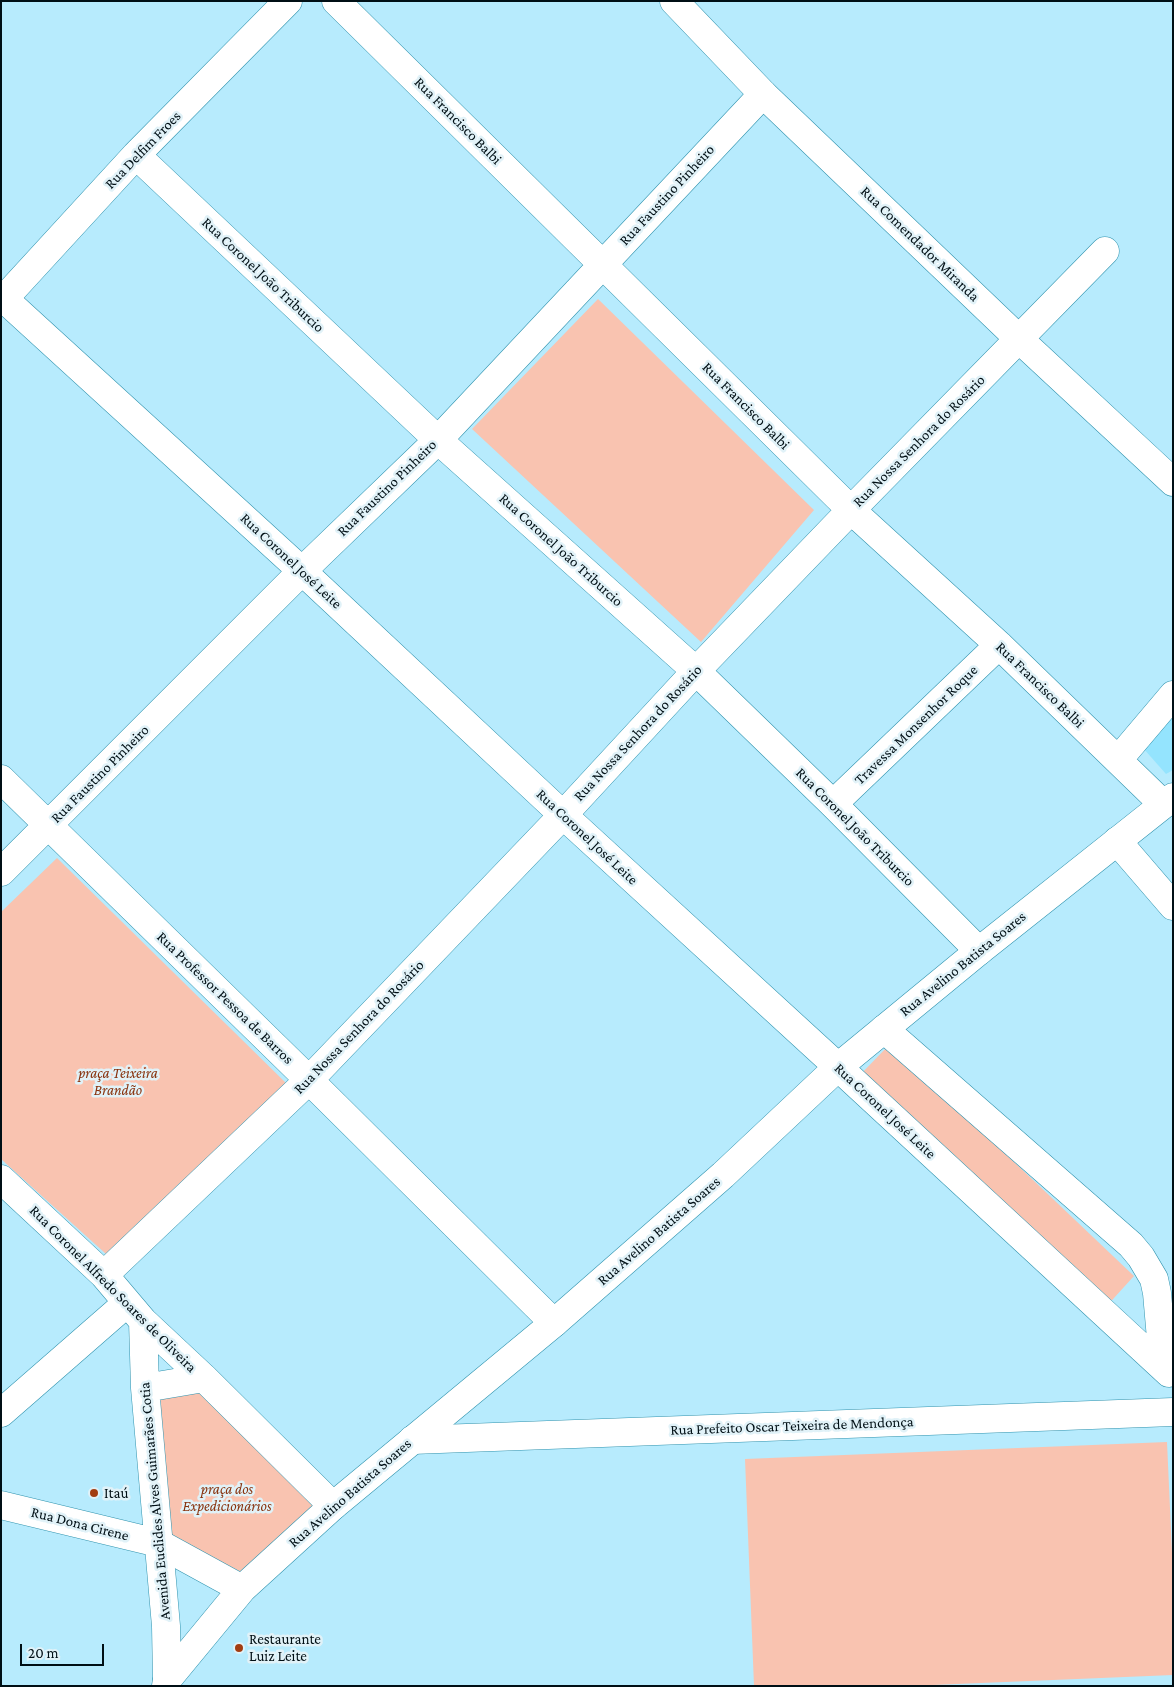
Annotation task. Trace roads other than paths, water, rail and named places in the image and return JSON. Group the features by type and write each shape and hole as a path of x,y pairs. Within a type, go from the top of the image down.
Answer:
{"street":[{"name":"Rua Delfim Froes","path":"2,299 136,155 288,1"},
{"name":"Rua Francisco Balbi","path":"336,1 850,510 999,646 1118,760 1168,800"},
{"name":"Rua Comendador Miranda","path":"674,1 762,94 1019,339 1173,482"},
{"name":"Rua Faustino Pinheiro","path":"1,872 302,571 438,440 762,94"},
{"name":"Rua Coronel João Triburcio","path":"136,155 438,440 696,671 833,804 979,951"},
{"name":"Rua Nossa Senhora do Rosário","path":"104,1275 309,1080 563,815 696,671 850,510 1106,251"},
{"name":"Rua Coronel José Leite","path":"2,299 302,571 563,815 1169,1374"},
{"name":"Travessa Monsenhor Roque","path":"833,804 999,646"},
{"path":"1118,760 1173,696"},
{"name":"Rua Professor Pessoa de Barros","path":"1,779 554,1323"},
{"name":"Rua Avelino Batista Soares","path":"167,1683 242,1589 333,1506 554,1323 723,1175 838,1067 1168,800"},
{"path":"1117,841 1173,906"},
{"path":"884,1029 1131,1245 1141,1257 1154,1279 1162,1350 1169,1374"},
{"name":"Rua Coronel Alfredo Soares de Oliveira","path":"1,1179 104,1275 135,1312 333,1506"},
{"path":"1,1413 135,1312"},
{"name":"Avenida Euclides Alves Guimarães Cotia","path":"135,1312 145,1388 166,1626 167,1683"},
{"name":"Rua Coronel Alfredo Soares de Oliveira","path":"145,1388 204,1378"},
{"name":"Rua Prefeito Oscar Teixeira de Mendonça","path":"412,1440 1173,1412"},
{"name":"Rua Dona Cirene","path":"1,1505 158,1543 242,1589"}],"place":[{"name":"Itaú","path":"94,1493"},
{"name":"Restaurante Luiz Leite","path":"239,1648"}],"park label":[{"name":"praça Teixeira Brandão","path":"118,1082"},
{"name":"praça dos Expedicionários","path":"227,1498"}]}
